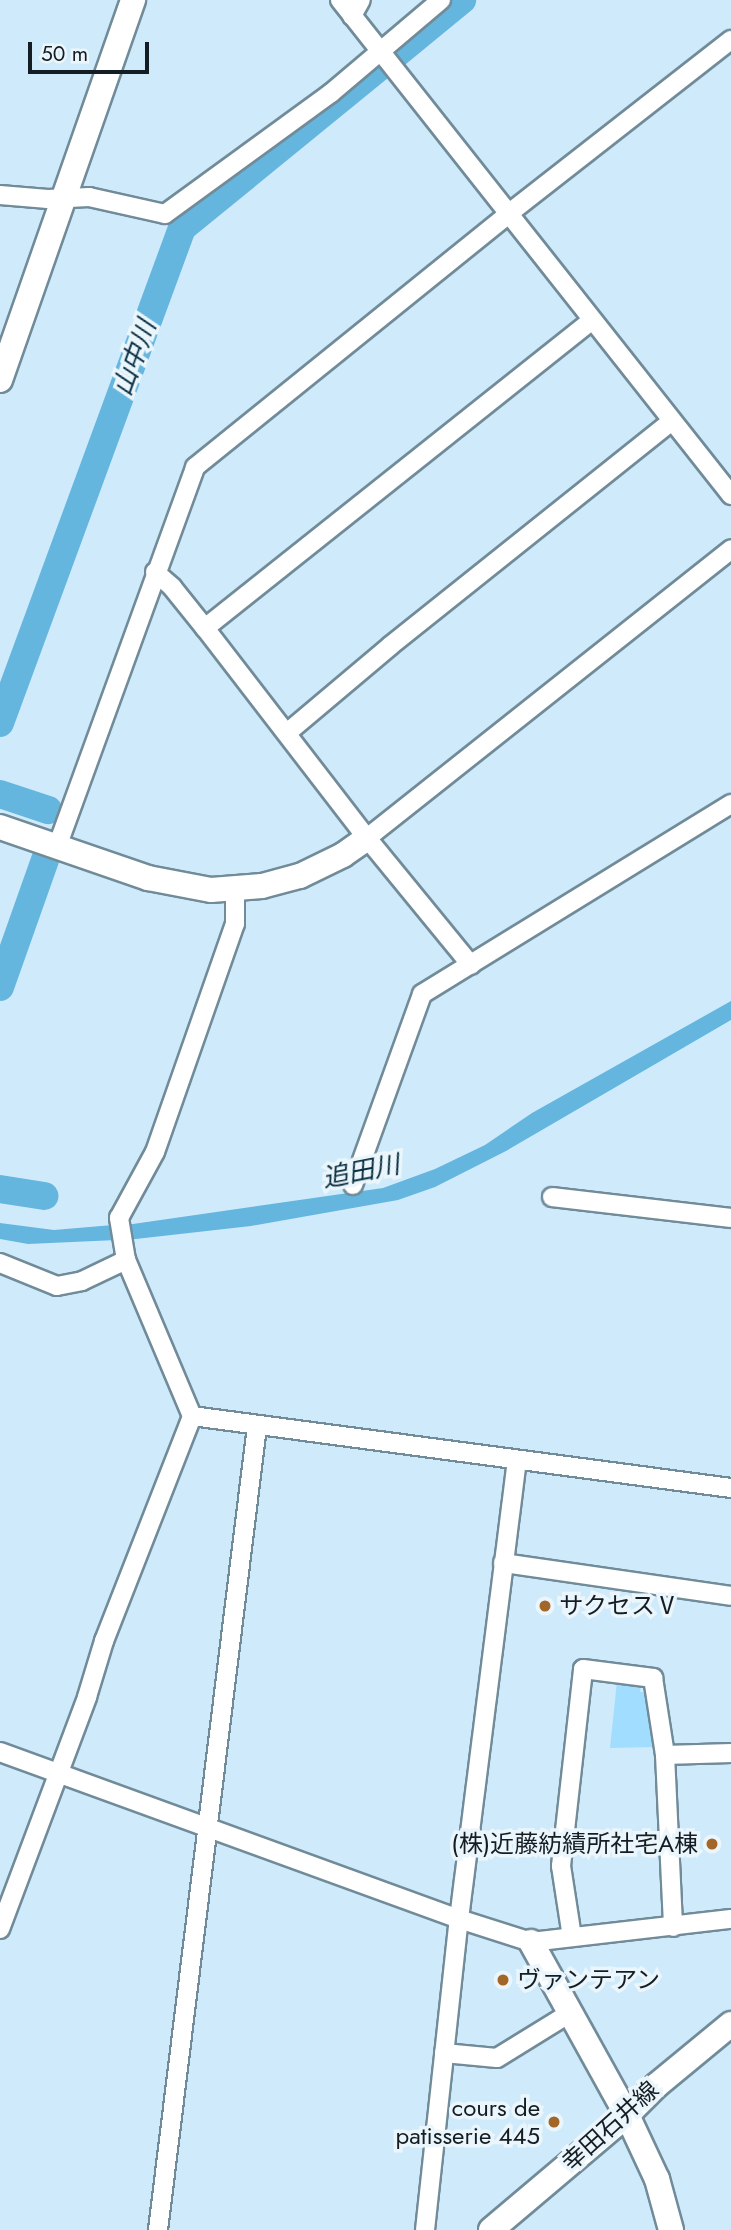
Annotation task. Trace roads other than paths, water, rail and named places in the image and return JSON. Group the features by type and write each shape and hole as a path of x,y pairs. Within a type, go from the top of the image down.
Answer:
{"street":[{"path":"0,380 133,0"},
{"path":"340,0 356,8 378,51 731,495"},
{"path":"0,195 89,197 165,214 331,93 441,0"},
{"path":"57,847 195,467 508,214 731,40"},
{"path":"205,628 591,321"},
{"path":"288,732 390,646 671,422"},
{"path":"0,827 170,884 235,890 300,876 343,855 367,838 731,549"},
{"path":"155,572 172,587 205,628 288,732 367,838 471,965"},
{"path":"353,1185 419,998 731,804"},
{"path":"0,1929 192,1416 126,1260 119,1218 160,1139 235,924 235,890"},
{"path":"552,1197 731,1218"},
{"path":"0,1263 57,1286 82,1281 126,1260"},
{"path":"192,1416 731,1488"},
{"path":"158,2230 257,1426"},
{"path":"425,2230 459,1919 517,1461"},
{"path":"503,1563 731,1596"},
{"path":"572,1937 561,1866 583,1670 653,1678 665,1755 673,1927"},
{"path":"0,1752 459,1919 531,1942 731,1919"},
{"path":"665,1755 731,1753"},
{"path":"531,1942 627,2115 657,2179 671,2230"},
{"path":"444,2053 496,2058 570,2013"},
{"name":"幸田石井線","path":"491,2230 627,2115 666,2076 731,2024"}],"waterway":[{"name":"山中川","path":"395,55 462,0"},
{"name":"山中川","path":"0,723 182,228 377,69"},
{"name":"山中川","path":"0,794 48,810"},
{"name":"山中川","path":"0,987 45,860"},
{"name":"山中川","path":"0,1189 44,1196"}],"place":[{"name":"サクセスⅤ","path":"545,1606"},
{"name":"(株)近藤紡績所社宅A棟","path":"712,1844"},
{"name":"ヴァンテアン","path":"503,1980"},
{"name":"cours de patisserie 445","path":"554,2122"}],"water label":[{"name":"追田川","path":"361,1172"}]}
